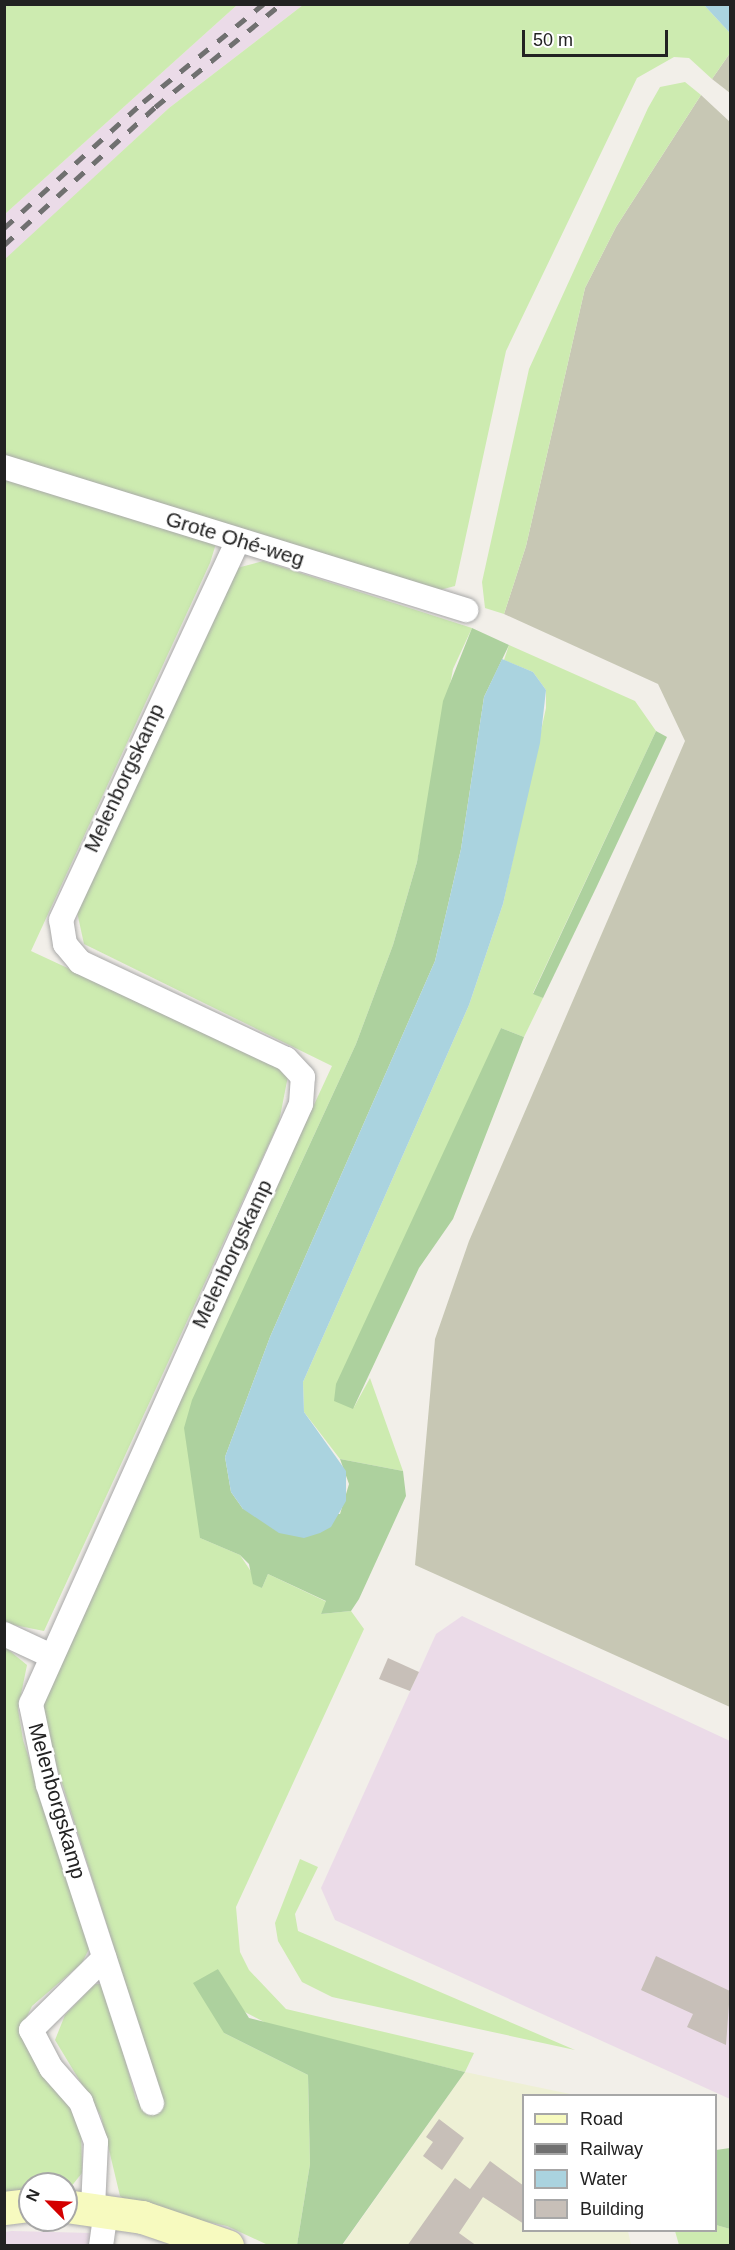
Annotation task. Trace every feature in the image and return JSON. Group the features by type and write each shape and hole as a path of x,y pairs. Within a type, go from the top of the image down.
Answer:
{"main road":[{"path":"88,2208 227,2246"}],"street":[{"name":"Grote Ohé-weg","path":"4,467 466,610"},
{"name":"Melenborgskamp","path":"152,2103 35,1741 31,1704 49,1654 301,1104 303,1077 286,1059 80,962 65,944 61,920 237,540"},
{"path":"4,1634 49,1654"},
{"path":"101,2246 88,2208 96,2142 81,2102 51,2068 31,2030 104,1958"}],"shaded area":[{"path":"237,5 303,5 169,108 5,260 5,214"},
{"path":"730,53 730,93 712,79"},
{"path":"701,95 730,122 730,1707 415,1565 435,1339 469,1241 685,741 658,684 504,614 526,546 585,288 616,227"},
{"path":"462,1616 730,1741 730,2099 335,1920 321,1888 436,1634"},
{"path":"465,2072 570,2094 522,2094 522,2232 628,2232 631,2245 342,2246"},
{"path":"5,2232 92,2233 95,2246 5,2246"}],"green space":[{"path":"5,4 237,4 237,5 5,214"},
{"path":"303,5 704,5 730,33 730,53 712,79 689,58 674,57 637,78 506,351 455,586 436,591 222,524 210,563 31,951 276,1065 288,1076 279,1122 44,1631 4,1623 4,260 169,108"},
{"path":"685,82 701,95 616,227 585,288 526,546 504,614 485,608 482,582 529,369 648,108 660,87"},
{"path":"263,561 472,628 453,669 417,862 393,945 356,1044 268,1235 200,1538 240,1555 262,1588 268,1574 327,1602 321,1614 351,1611 364,1629 236,1907 240,1952 249,1970 286,2009 474,2053 465,2072 268,2024 239,2009 218,1969 224,2033 308,2075 310,2164 297,2245 268,2245 227,2226 137,2207 120,2196 101,2116 55,2040 65,2015 95,1984 105,1984 136,2100 160,2093 42,1720 43,1699 123,1516 332,1066 84,944 77,912 237,568"},
{"path":"472,628 509,645 484,697 461,849 435,961 270,1337 225,1457 231,1492 243,1509 340,1514 349,1484 340,1459 403,1471 406,1496 359,1599 351,1611 321,1614 326,1601 268,1574 262,1588 253,1584 249,1564 240,1555 200,1538 184,1428 192,1400 356,1044 393,945 417,862 443,701"},
{"path":"509,645 635,701 656,731 533,993 543,998 524,1037 501,1028 353,1409 370,1378 403,1471 340,1459 304,1412 303,1382 469,1005 503,904 546,708 546,690 533,672 504,660"},
{"path":"656,731 667,737 543,998 533,994"},
{"path":"501,1028 524,1037 453,1219 419,1268 353,1409 334,1401 336,1384"},
{"path":"5,1647 27,1665 18,1709 23,1740 91,1945 82,1963 32,2006 25,2021 81,2122 82,2173 78,2178 78,2172 18,2172 18,2199 5,2200"},
{"path":"300,1859 318,1867 295,1914 298,1931 575,2050 332,1997 302,1982 278,1941 275,1923"},
{"path":"218,1969 249,2018 465,2072 342,2245 297,2245 310,2164 308,2075 224,2033 193,1983"},
{"path":"730,2148 730,2229 717,2225 717,2150"},
{"path":"717,2225 730,2229 730,2245 679,2245 675,2232 717,2232"}],"water":[{"path":"704,5 730,5 730,33 729,32"},
{"path":"502,659 533,672 546,690 540,743 503,904 469,1005 303,1382 304,1412 346,1471 346,1501 331,1527 320,1533 304,1538 279,1533 243,1509 231,1492 225,1457 270,1337 435,961 461,849 484,697"}],"building":[{"path":"388,1658 419,1672 410,1691 379,1679"},
{"path":"656,1956 730,1991 726,2045 687,2027 693,2014 641,1990"},
{"path":"439,2119 464,2138 442,2170 423,2156 433,2142 426,2137"},
{"path":"490,2161 522,2185 522,2223 483,2197 459,2233 477,2246 407,2246 455,2178 470,2189"}],"railway":[{"path":"4,228 143,102 263,4"},
{"path":"4,245 155,107 281,4"}]}
